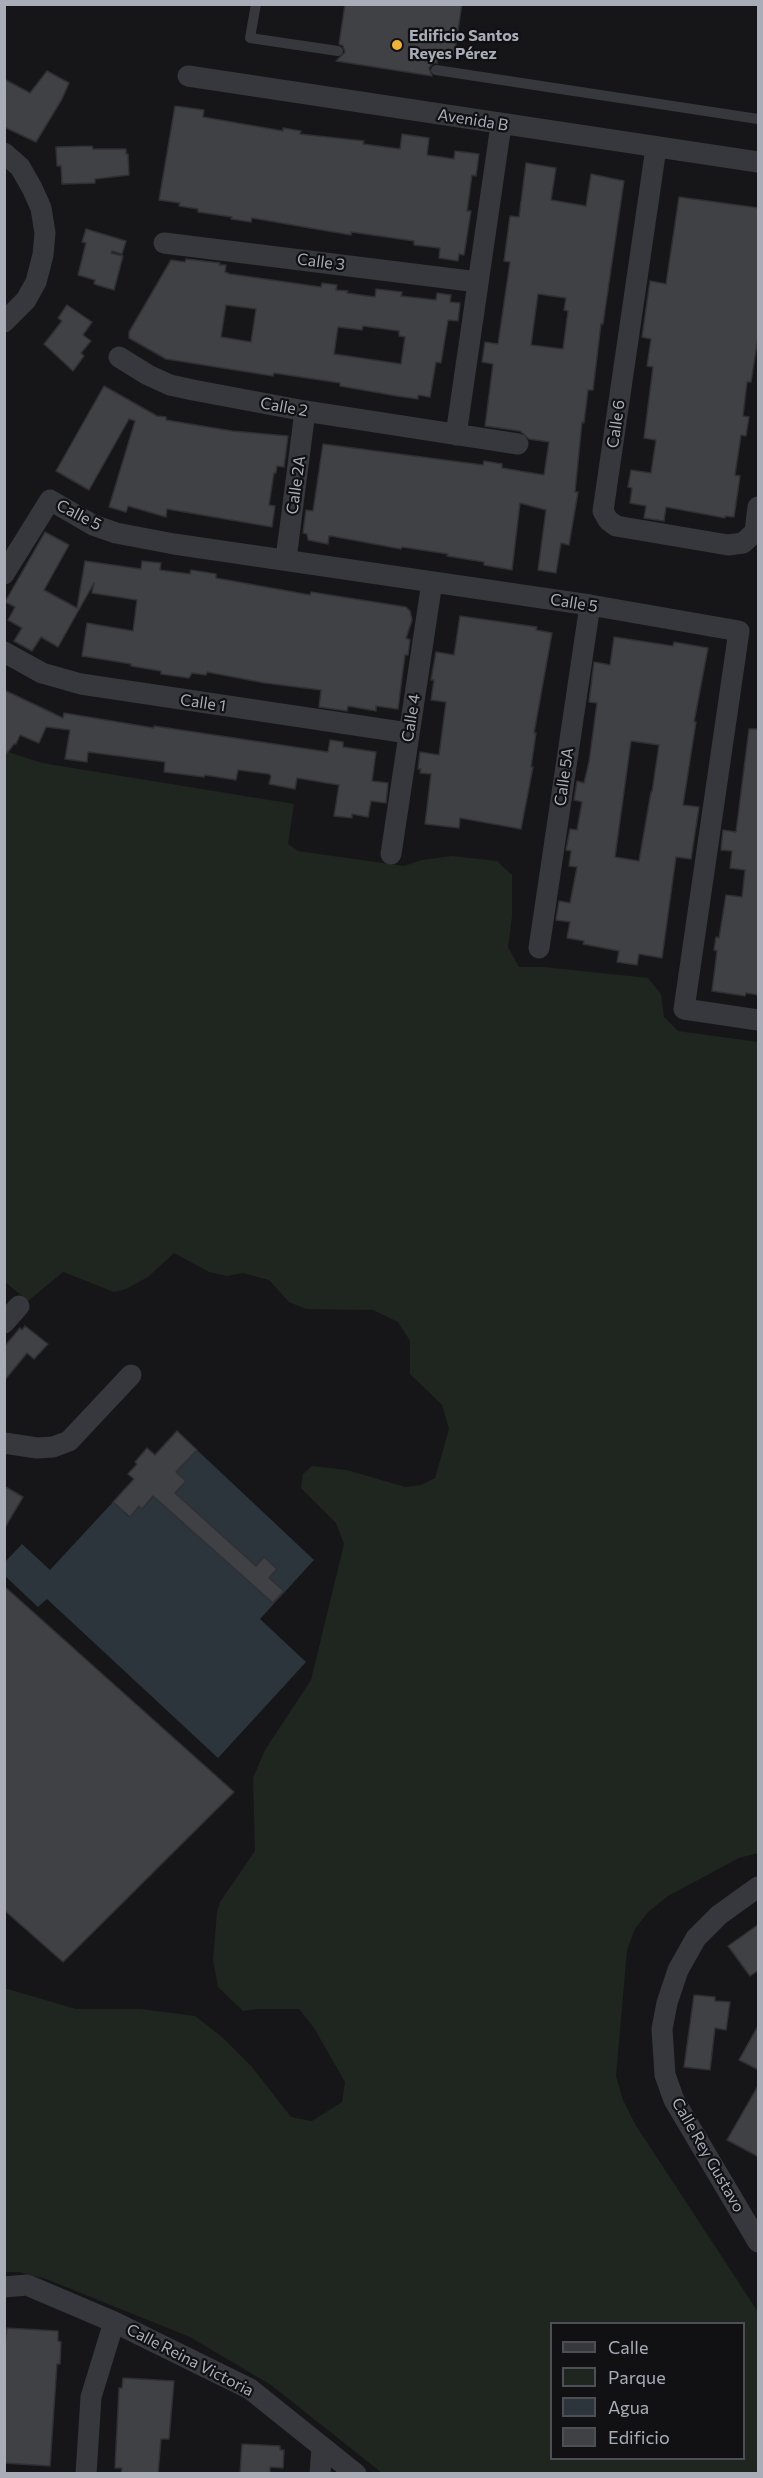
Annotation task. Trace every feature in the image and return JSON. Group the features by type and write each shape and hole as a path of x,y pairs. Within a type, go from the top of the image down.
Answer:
{"street":[{"name":"Avenida B","path":"188,76 501,125 759,162"},
{"path":"456,435 501,125"},
{"name":"Calle 6","path":"656,148 603,511 608,520 616,526 728,545 743,543 755,532 759,507"},
{"path":"4,153 20,167 32,188 41,208 45,233 44,255 36,282 26,300 4,322"},
{"name":"Calle 3","path":"164,243 478,282"},
{"name":"Calle 2","path":"119,357 148,375 170,385 305,411 518,444"},
{"name":"Calle 2A","path":"286,559 305,411"},
{"name":"Calle 5","path":"4,574 50,500 93,525 116,533 174,544 590,605 738,631 684,1009 759,1020"},
{"name":"Calle 4","path":"392,854 432,582"},
{"name":"Calle 5A","path":"539,948 590,605"},
{"name":"Calle 1","path":"4,652 42,673 81,684 408,733"},
{"path":"4,1323 19,1306"},
{"path":"4,1443 37,1448 53,1447 69,1441 131,1375"},
{"name":"Calle Rey Gustavo","path":"759,1887 718,1915 696,1938 678,1970 666,2003 662,2029 665,2075 674,2100 759,2242"},
{"name":"Calle Reina Victoria","path":"4,2287 27,2285 114,2322 250,2388 356,2474"},
{"path":"86,2474 91,2397 114,2322"},
{"path":"320,2474 322,2446"}],"lane":[{"path":"256,4 250,38 338,51"},
{"path":"436,70 759,119"}],"green space":[{"path":"5,751 42,763 294,804 288,844 298,851 404,866 422,860 452,856 497,861 512,875 512,917 508,947 519,967 544,967 648,978 661,994 664,1017 678,1031 758,1042 758,1853 739,1858 668,1896 648,1912 635,1929 627,1950 616,2076 623,2100 635,2124 758,2312 758,2473 382,2473 271,2385 190,2337 46,2279 19,2272 5,2272 4,1988 76,2009 141,2009 195,2016 222,2037 252,2067 291,2117 312,2121 342,2102 345,2082 314,2028 299,2009 243,2011 218,1987 213,1960 217,1912 220,1902 255,1851 253,1778 265,1750 311,1680 344,1544 336,1523 301,1488 303,1474 312,1466 347,1470 405,1487 421,1485 435,1478 449,1429 442,1405 410,1374 410,1341 398,1322 373,1310 306,1309 289,1302 269,1280 243,1273 227,1276 209,1272 174,1253 148,1277 126,1289 114,1292 63,1272 28,1301 5,1282"}],"water":[{"path":"197,1450 314,1560 260,1619 306,1662 218,1758 47,1599 38,1607 5,1576 4,1563 22,1544 50,1570 113,1502 129,1517 139,1506 142,1509"}],"building":[{"name":"Edificio Santos Reyes Pérez","path":"345,4 462,4 454,56 439,53 437,63 433,63 429,68 432,76 336,61 345,52 343,46 339,44"},
{"path":"47,71 69,83 36,142 4,127 4,79 30,93"},
{"path":"175,106 204,110 203,117 283,131 283,128 301,131 300,134 364,141 363,144 400,149 402,134 429,138 427,155 454,159 455,151 479,154 476,176 472,175 467,211 471,211 464,255 459,254 458,261 439,258 440,248 414,245 414,241 351,232 351,235 252,218 251,222 231,219 232,217 198,212 198,209 179,206 180,203 159,200"},
{"path":"92,146 93,149 126,149 129,175 95,179 95,183 62,184 61,166 57,166 56,147"},
{"path":"526,163 556,168 551,200 586,206 591,174 624,181 593,390 588,390 584,423 582,422 575,492 578,492 569,545 561,543 556,573 538,570 546,510 520,503 512,570 484,565 484,562 447,556 448,554 402,547 401,549 331,536 329,536 328,544 308,540 307,534 303,533 306,510 313,511 323,444 483,465 484,461 502,464 502,468 544,475 549,442 529,439 520,431 485,426 493,364 482,362 485,342 498,344 510,262 504,261 510,216 519,217","holes":["538,294 566,298 564,310 568,311 563,349 531,345"]},
{"path":"679,197 759,208 759,331 751,382 747,382 743,416 749,417 746,436 741,435 735,475 740,476 734,517 725,516 725,518 666,507 664,521 644,518 646,506 630,503 632,488 628,487 631,470 651,473 656,440 644,438 653,367 647,366 651,339 642,337 650,281 666,284"},
{"path":"86,229 126,241 122,254 112,251 111,253 123,256 114,290 94,284 95,280 78,275 86,243 82,242"},
{"path":"186,259 220,263 219,265 226,265 225,272 230,274 321,287 322,283 337,285 336,290 375,297 376,289 402,292 401,296 436,300 437,293 451,295 450,302 460,303 458,321 448,320 441,363 436,362 430,397 418,395 418,399 397,396 340,386 340,383 274,373 273,376 166,359 129,338 129,332 171,260 185,262","holes":["226,305 256,309 251,342 221,337","363,326 399,331 399,336 405,337 401,364 334,354 338,327 362,330"]},
{"path":"67,305 92,322 83,335 91,341 81,353 84,356 73,371 44,344 62,321 58,318"},
{"path":"104,386 157,416 166,417 166,420 232,431 288,436 284,467 277,466 276,473 274,473 269,505 275,506 272,527 167,509 166,517 128,506 126,512 109,507 135,421 129,419 89,490 56,471"},
{"path":"45,532 69,545 44,590 77,608 85,561 141,569 142,561 161,563 160,570 190,574 191,570 216,574 216,578 310,595 311,592 406,607 410,611 412,620 406,638 410,640 408,655 405,655 398,709 376,706 376,711 348,706 347,711 319,707 321,690 265,683 207,672 206,675 192,673 189,678 161,674 161,671 131,666 131,664 82,656 87,623 133,631 137,600 92,593 94,583 58,647 41,637 32,651 14,641 22,628 8,620 15,607 5,602"},
{"path":"460,616 537,627 536,630 552,633 534,733 536,733 531,767 533,767 521,829 460,818 459,828 425,824 431,774 420,773 421,769 418,769 420,752 439,755 446,702 431,700 434,680 431,680 436,652 454,655"},
{"path":"614,637 673,646 674,642 708,648 694,722 696,722 683,805 699,807 691,859 676,857 662,958 639,954 637,965 617,962 619,951 583,944 584,941 567,938 570,922 556,920 559,901 570,903 577,867 569,866 571,851 566,850 570,829 577,830 582,802 574,800 577,781 584,783 589,762 597,703 589,702 594,662 610,665","holes":["631,741 659,745 639,861 615,857"]},
{"path":"4,690 63,718 64,713 328,752 330,740 343,742 343,747 376,752 372,781 388,783 386,803 371,801 368,817 352,814 352,818 334,816 339,785 297,778 295,789 269,784 271,776 269,774 238,770 236,780 164,772 165,762 88,752 87,762 65,759 70,730 46,727 39,743 20,735 16,744 4,757"},
{"path":"749,729 759,729 759,995 746,993 745,996 712,991 717,951 714,950 716,937 719,938 726,895 742,897 745,870 730,868 732,851 721,850 723,830 736,832"},
{"path":"25,1326 48,1344 34,1359 27,1353 4,1381 4,1347 20,1328 22,1330"},
{"path":"177,1431 197,1450 176,1472 186,1481 175,1493 256,1566 264,1557 277,1569 269,1578 284,1591 273,1603 153,1496 142,1509 139,1506 130,1517 113,1502 134,1479 128,1474 147,1448 155,1455"},
{"path":"4,1486 23,1497 4,1529"},
{"path":"4,1586 234,1792 63,1962 4,1910"},
{"path":"759,1924 759,1970 750,1976 728,1946"},
{"path":"694,1995 715,1997 715,2001 730,2002 726,2030 715,2028 710,2070 684,2067"},
{"path":"759,2024 759,2070 739,2060"},
{"path":"759,2084 759,2157 727,2140"},
{"path":"7,2328 58,2331 58,2341 61,2342 60,2364 57,2364 50,2466 4,2463 4,2350"},
{"path":"123,2378 174,2381 169,2439 161,2439 158,2474 121,2474 122,2468 115,2468 119,2388 122,2388"},
{"path":"242,2444 280,2446 280,2450 284,2450 283,2468 270,2467 270,2474 240,2474"}],"place":[{"name":"Edificio Santos Reyes Pérez","path":"397,45"}]}
